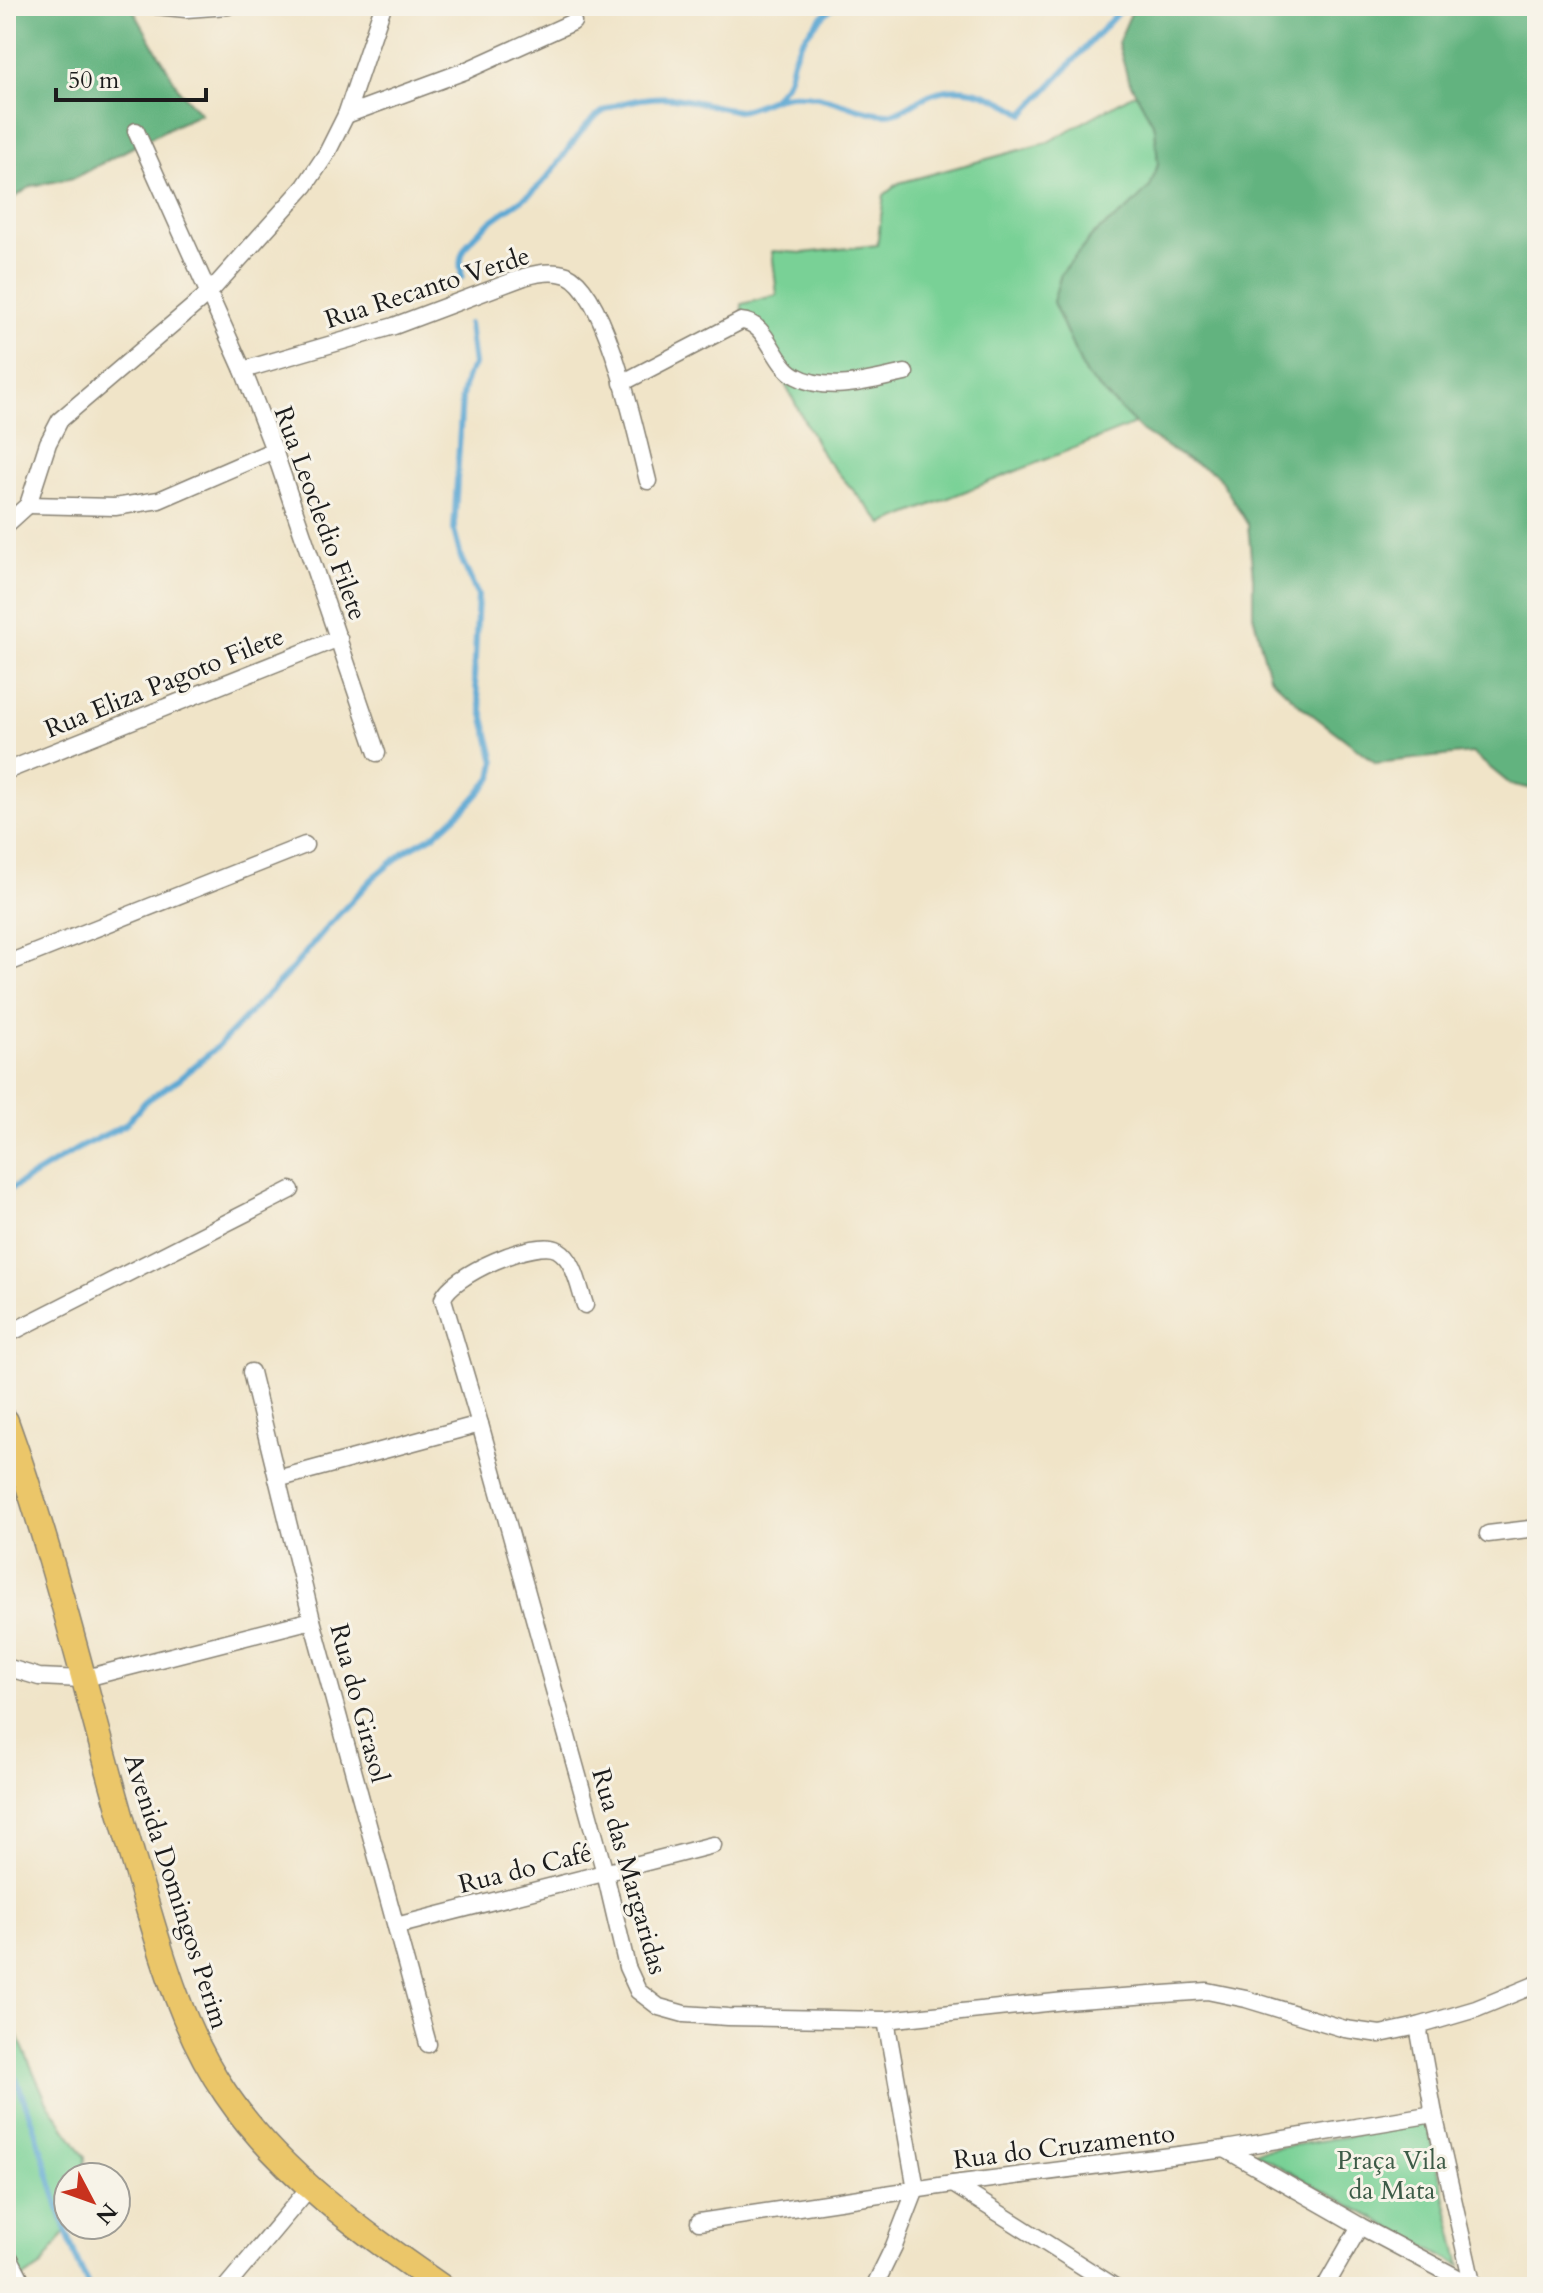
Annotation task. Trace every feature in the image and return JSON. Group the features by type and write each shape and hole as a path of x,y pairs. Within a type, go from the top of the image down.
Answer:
{"main road":[{"name":"Avenida Domingos Perim","path":"6,1421 43,1528 82,1679 157,1938 191,2035 226,2095 267,2145 309,2188 442,2287"}],"street":[{"path":"156,6 186,9 228,6"},
{"path":"6,525 28,505 48,443 60,420 209,293 305,186 327,153 346,115 383,6"},
{"path":"346,115 465,71 573,22"},
{"name":"Rua Leocledio Filete","path":"136,131 243,370 274,450 377,753"},
{"name":"Rua Recanto Verde","path":"243,370 394,326 541,272 566,275 577,282 596,307 603,324 648,481"},
{"path":"622,383 741,321 757,328 787,369 809,381 854,383 905,373"},
{"path":"28,505 136,506 171,496 274,450"},
{"name":"Rua Eliza Pagoto Filete","path":"6,771 339,638"},
{"path":"6,964 305,845"},
{"path":"6,1335 291,1190"},
{"name":"Rua das Margaridas","path":"585,1305 569,1261 557,1249 548,1246 522,1251 473,1272 450,1286 443,1299 605,1873 627,1967 638,1991 659,2007 684,2014 728,2017 886,2020 1065,2001 1207,1991 1246,1999 1345,2029 1380,2034 1418,2026 1508,1997 1537,1984"},
{"name":"Rua do Girasol","path":"251,1372 312,1620 428,2044"},
{"path":"277,1479 480,1424"},
{"path":"1488,1534 1537,1528"},
{"path":"6,1667 39,1677 82,1679 312,1620"},
{"name":"Rua do Café","path":"396,1926 713,1845"},
{"path":"874,2287 916,2189 886,2020"},
{"path":"1418,2026 1434,2114 1473,2286"},
{"name":"Rua do Cruzamento","path":"699,2222 916,2189 1225,2149 1434,2114"},
{"path":"1225,2149 1473,2286"},
{"path":"953,2184 1115,2287"},
{"path":"226,2287 309,2188"},
{"path":"1325,2287 1360,2226"},
{"path":"6,2251 25,2287"}],"green space":[{"path":"6,6 131,6 180,91 201,114 74,178 32,186 6,203"},
{"path":"1134,6 1537,6 1537,790 1510,784 1472,753 1376,763 1301,706 1269,676 1253,614 1248,525 1217,474 1143,432 1085,374 1053,302 1061,274 1093,235 1129,208 1150,187 1158,164 1155,127 1128,79 1118,43"},
{"path":"1136,93 1155,127 1158,164 1151,187 1093,235 1061,274 1053,302 1085,374 1135,424 883,524 823,456 757,331 742,311 742,304 777,295 772,251 803,253 877,245 884,195 899,183 1046,143"},
{"path":"6,2010 46,2100 85,2157 85,2161 52,2161 52,2241 59,2241 42,2266 6,2287"},
{"name":"Praça Vila da Mata","path":"1427,2123 1461,2266 1253,2152"}],"waterway":[{"path":"774,97 788,79 803,39 834,6"},
{"path":"462,277 462,255 472,239 536,189 592,120 617,105 665,97 738,111 783,96 803,95 891,114 934,93 961,89 999,100 1024,114 1124,6"},
{"path":"9,1190 77,1149 125,1125 146,1101 179,1079 217,1047 373,878 407,850 436,834 492,778 495,762 474,678 478,596 461,558 454,530 462,396 466,378 474,365 469,324"},
{"path":"6,2059 30,2115 66,2231 89,2287"}]}
